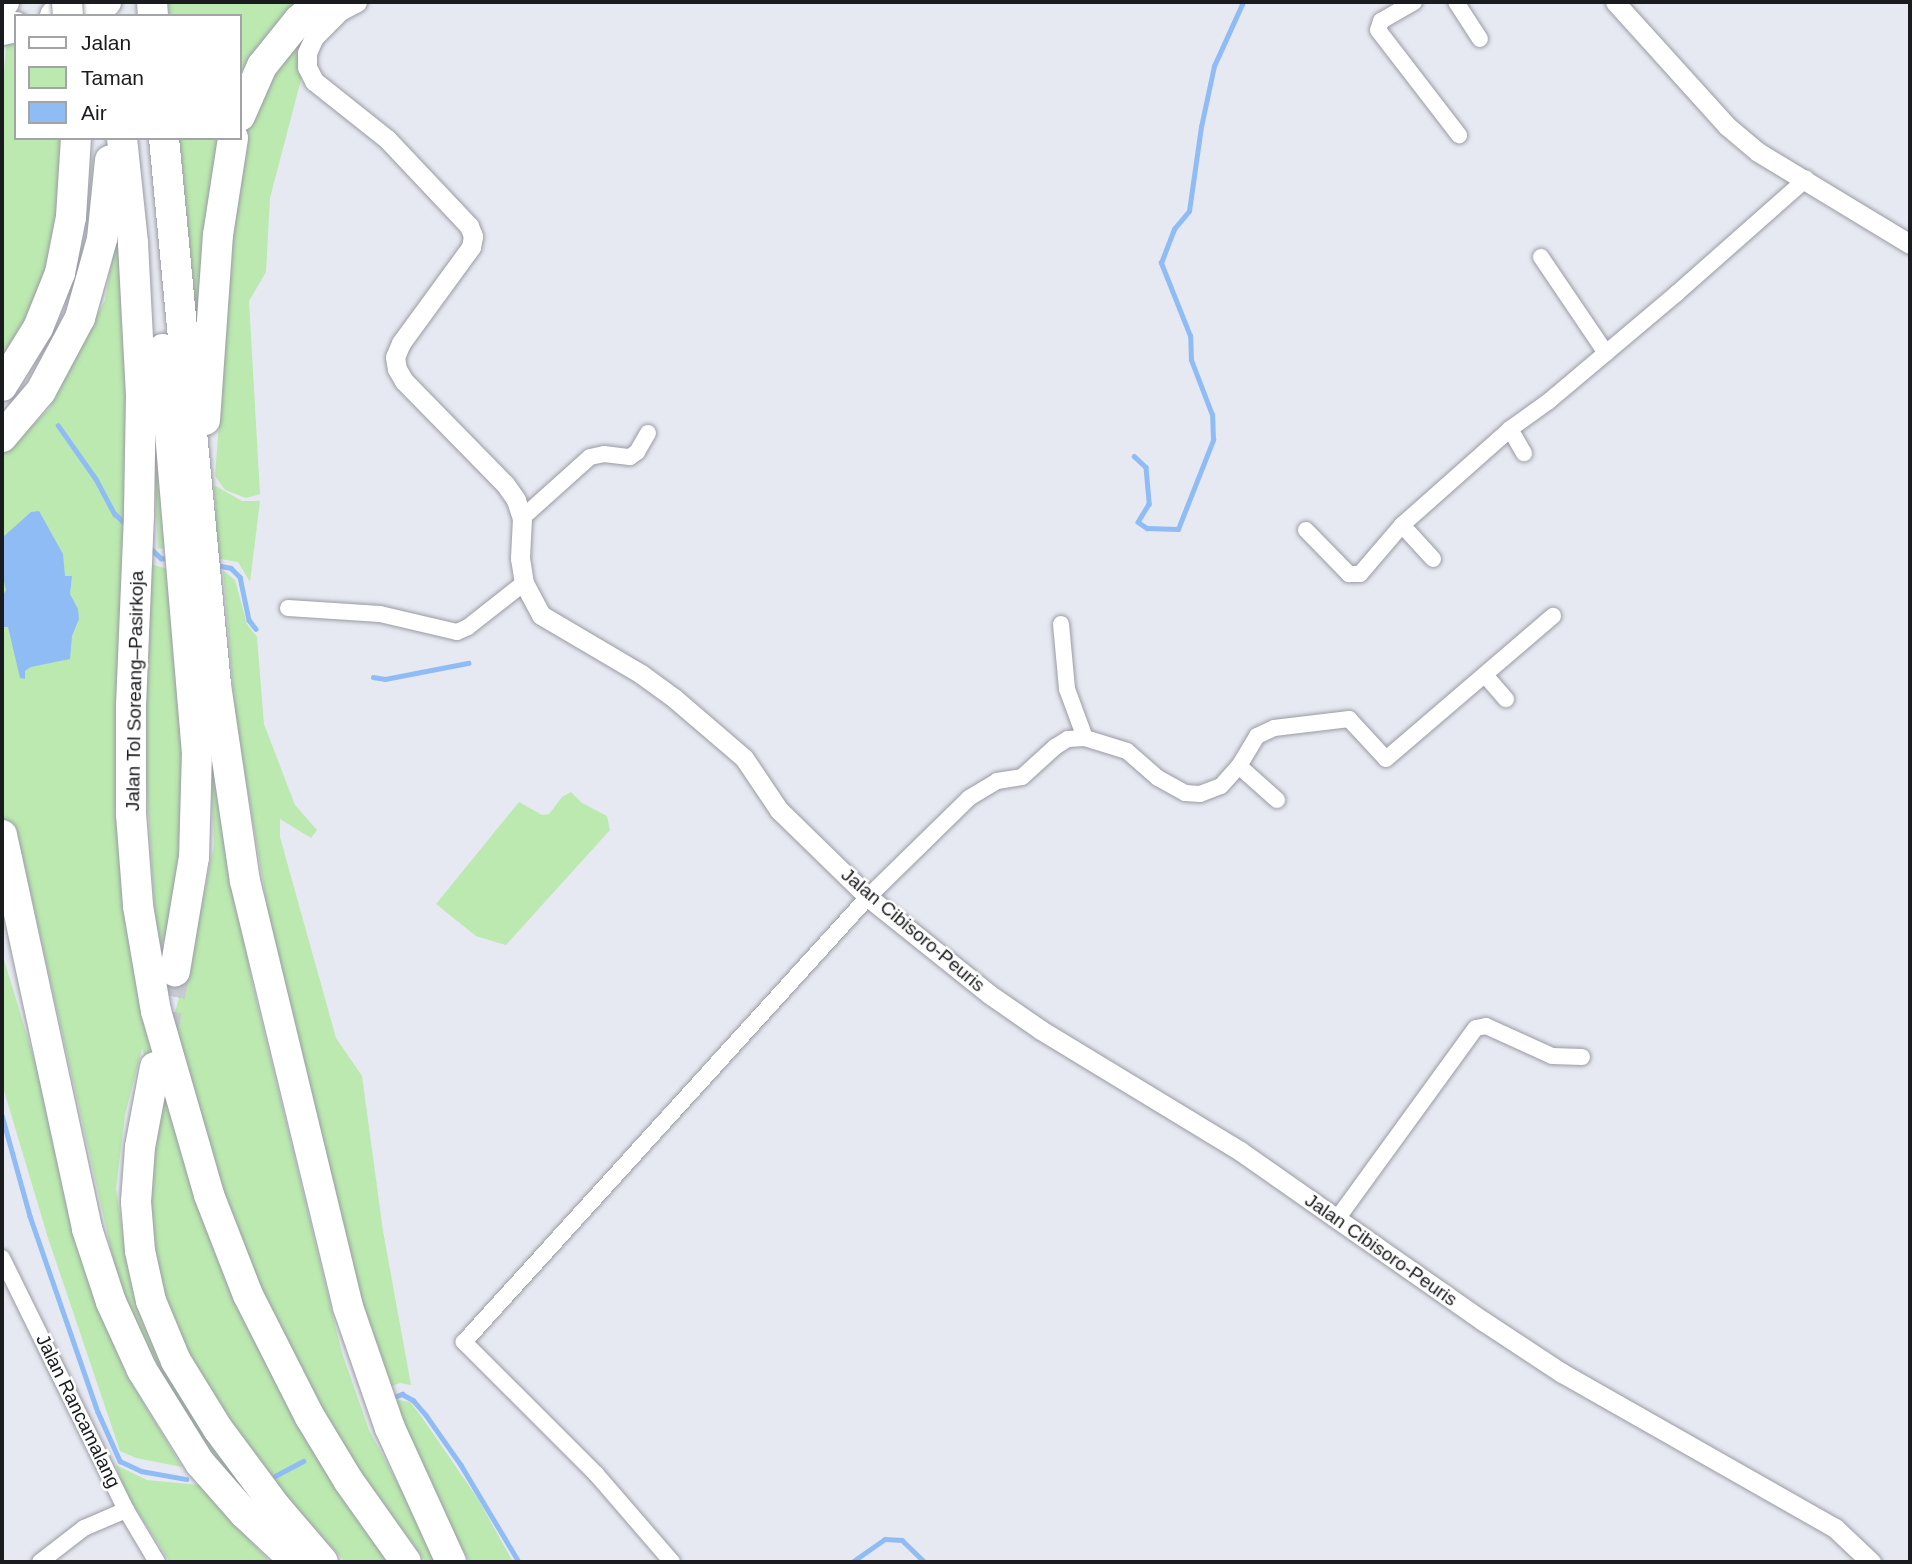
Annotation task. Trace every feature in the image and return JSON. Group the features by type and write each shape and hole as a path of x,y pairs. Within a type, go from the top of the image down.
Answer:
{"highway":[{"path":"63,14 108,2"},
{"path":"242,111 262,66 299,20 320,2"},
{"path":"2,386 38,328 60,273 71,217 76,140"},
{"path":"2,438 41,391 70,341 85,306 104,226 111,140"},
{"name":"Jalan Tol Soreang–Pasirkoja","path":"122,140 137,296 141,463 130,770 134,862 146,958 172,1074 209,1195 248,1295 275,1353 348,1480 407,1562"},
{"path":"145,140 207,600 210,750 175,971"},
{"path":"164,140 210,750 348,1307 390,1428 415,1489 452,1562"},
{"path":"192,504 224,186 233,140"},
{"path":"2,838 87,1228 126,1336 160,1402 200,1463 244,1513 296,1562"},
{"path":"2,889 42,1025"},
{"path":"155,1068 140,1147 136,1202 140,1251 150,1301 176,1361 212,1420 276,1507 323,1562"}],"street":[{"name":"Jalan Cibisoro-Peuris","path":"357,2 340,11 314,37 307,53 307,68 314,81 387,139 469,226 473,236 471,247 401,343 396,357 397,369 404,381 505,484 522,518 520,558 524,583 541,615 641,674 674,698 744,758 779,810 868,897 969,978 1041,1030 1240,1151 1562,1373 1835,1528 1871,1562"},
{"path":"1457,2 1480,39"},
{"path":"1615,2 1727,127 1758,152 1910,244"},
{"path":"1403,4 1381,21 1378,30 1459,135"},
{"path":"1306,530 1353,576 1360,574 1402,525 1510,429 1606,353 1806,179"},
{"path":"1541,257 1606,353"},
{"path":"1510,429 1524,453"},
{"path":"522,518 590,457 604,454 630,457 637,452 648,433"},
{"path":"1402,525 1433,559"},
{"path":"288,608 380,614 457,632 524,583"},
{"path":"672,1562 596,1474 464,1342 868,897 954,811 983,788 998,781 1022,776 1055,747 1069,739 1085,737 1127,751 1158,778 1185,793 1200,794 1221,786 1239,766 1249,745 1266,730 1349,719 1386,759 1553,616"},
{"path":"1061,624 1067,689 1085,737"},
{"path":"1485,676 1506,699"},
{"path":"1239,766 1277,800"},
{"path":"1337,1219 1476,1028 1486,1026 1552,1056 1581,1057"},
{"name":"Jalan Rancamalang","path":"2,1258 126,1510 157,1562"},
{"path":"40,1562 84,1528 126,1510"}],"green space":[{"path":"168,2 305,2 242,80 242,14 169,14"},
{"path":"318,15 270,198 266,272 249,301 260,494 246,498 225,490 215,476 240,145 258,96 281,58"},
{"path":"14,34 14,140 64,140 63,187 48,268 25,321 2,358 2,93 7,36"},
{"path":"178,140 220,140 199,370"},
{"path":"123,241 131,481 119,774 195,1187 394,1562 345,1562 287,1498 180,1355 144,1242 156,1082 142,1049 125,1115 116,1189 130,1279 167,1367 309,1562 230,1478 158,1377 119,1285 18,837 2,838 2,455 49,409 105,300 115,244"},
{"path":"162,471 167,511 216,513 214,485 242,501 260,501 250,582 238,562 158,548 154,472"},
{"path":"150,564 168,569 188,727 184,862 173,926 161,945 157,945 144,747"},
{"path":"223,570 235,580 247,624 257,637 264,724 295,805 317,830 311,838 280,819 280,837 336,1038 362,1076 383,1231 411,1385 400,1383 387,1388 356,1289 273,940 236,722"},
{"path":"210,755 214,757 252,982 342,1353 369,1430 440,1562 426,1562 327,1425 261,1293 220,1190 171,1026 192,952 214,845"},
{"path":"571,792 582,803 607,816 610,830 506,945 476,936 436,904 519,802 542,815 549,814 562,797"},
{"path":"2,953 47,1102 75,1244 126,1374 182,1467 136,1458 120,1451 48,1238 2,1084"},
{"path":"398,1400 410,1402 421,1416 478,1499 513,1562 470,1562 428,1489 390,1403"},
{"path":"116,1465 147,1480 199,1485 270,1562 170,1562 125,1492"}],"water":[{"path":"39,511 63,554 65,576 72,576 70,594 78,609 79,619 72,636 70,659 31,667 25,671 25,679 20,678 8,627 2,627 2,597 6,590 2,573 2,538 31,512"}],"waterway":[{"path":"1134,456 1146,467 1149,504 1138,522 1147,528 1178,529 1213,440 1212,415 1191,360 1190,336 1161,263 1174,229 1189,211 1201,127 1214,66 1243,2"},
{"path":"58,425 96,479 115,514 127,525"},
{"path":"148,546 161,558 169,559"},
{"path":"216,565 231,568 240,577 249,620 256,629"},
{"path":"373,677 385,679 468,663"},
{"path":"2,1115 30,1216 98,1412 120,1461 141,1471 186,1479"},
{"path":"392,1398 402,1394 413,1400 426,1415 461,1465 519,1562"},
{"path":"275,1476 303,1461"},
{"path":"852,1562 885,1539 902,1540 925,1562"}],"tunnel":[{"path":"161,1040 175,971"}]}
